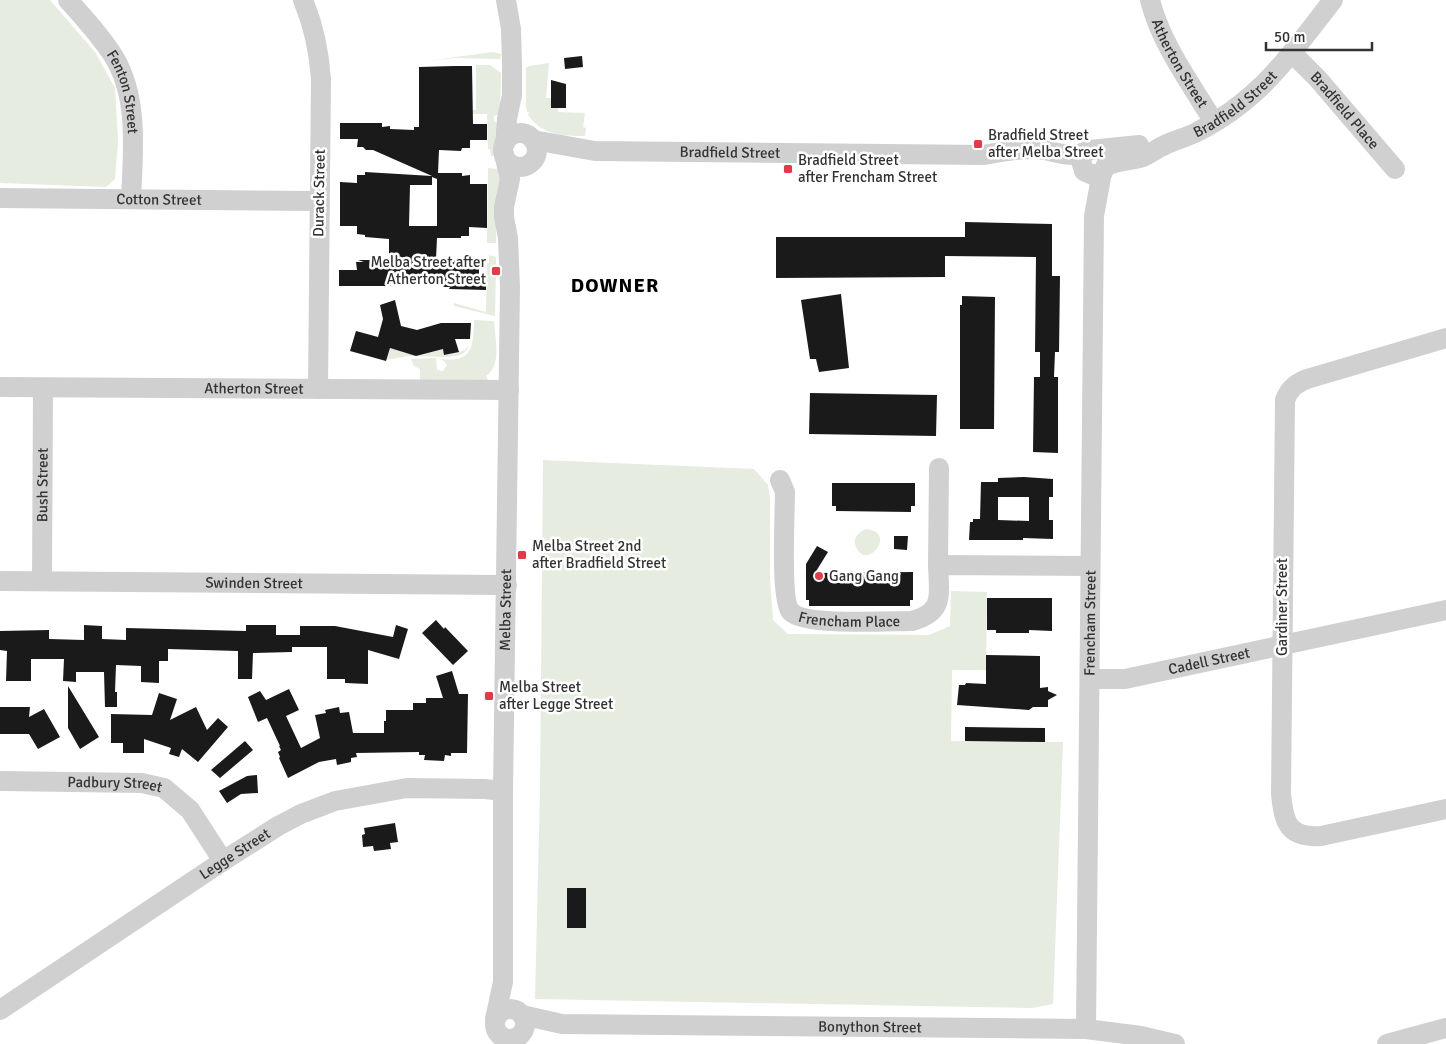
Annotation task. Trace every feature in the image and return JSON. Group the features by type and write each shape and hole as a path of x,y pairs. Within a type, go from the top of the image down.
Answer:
{"street":[{"name":"Fenton Street","path":"68,0 98,34 123,76 130,108 132,131 131,199"},
{"name":"Durack Street","path":"303,0 312,21 316,38 321,79 318,389"},
{"name":"Melba Street","path":"506,0 511,29 512,95 506,119 504,148 510,179 504,207 508,238 510,287 503,791 503,982 508,1035"},
{"name":"Atherton Street","path":"1150,0 1165,39 1214,122"},
{"name":"Bradfield Street","path":"504,148 508,138 517,134 595,151 984,154 1059,164 1094,164 1120,161 1144,156 1194,133 1214,122 1254,94 1278,71 1333,0"},
{"name":"Bradfield Place","path":"1292,53 1318,79 1395,169"},
{"name":"Melba Street","path":"508,238 517,217 519,193 529,164 537,150 512,95"},
{"path":"504,148 506,159 514,166 519,167 529,164"},
{"name":"Bradfield Street","path":"529,164 595,151"},
{"name":"Frencham Street","path":"1086,1029 1094,164"},
{"name":"Cotton Street","path":"0,198 319,201"},
{"name":"Gardiner Street","path":"1446,338 1306,379 1288,391 1284,409 1281,794 1284,816 1291,830 1298,835 1308,837 1321,836 1446,810"},
{"name":"Atherton Street","path":"0,387 509,390"},
{"name":"Bush Street","path":"42,581 43,388"},
{"name":"Frencham Place","path":"780,480 785,492 785,592 790,611 799,618 816,621 912,621 925,618 936,607 938,586 939,468"},
{"path":"938,565 1090,566"},
{"name":"Swinden Street","path":"0,581 507,585"},
{"name":"Cadell Street","path":"1090,679 1125,679 1446,610"},
{"name":"Padbury Street","path":"0,781 142,783 164,788 190,810 223,861"},
{"name":"Legge Street","path":"0,1010 278,826 335,801 407,788 503,791"},
{"name":"Melba Street","path":"503,982 520,1013"},
{"path":"508,1035 502,1011 508,1009 520,1013"},
{"name":"Bonython Street","path":"520,1013 562,1024 970,1036 1086,1029 1141,1036 1175,1044"},
{"name":"Bonython Street","path":"508,1035 562,1024"},
{"path":"1398,1043 1446,1028"}],"shaded area":[{"path":"0,0 50,0 95,52 115,88 118,141 115,179 106,187 0,183"},
{"path":"493,52 501,54 500,59 455,58 426,61"},
{"path":"549,63 546,98 551,98 551,108 558,108 558,112 585,113 583,127 586,128 585,136 568,136 553,133 540,127 528,115 529,112 527,112 526,106 526,68"},
{"path":"476,65 490,65 501,73 500,114 494,116 494,121 497,123 493,156 491,156 490,149 488,149 487,114 454,114 453,110 476,110"},
{"path":"488,168 498,169 502,175 497,204 496,243 487,243"},
{"path":"489,255 496,257 496,264 494,265 494,269 496,269 495,316 454,306 454,303 486,312 487,263 489,263"},
{"path":"474,320 494,321 496,359 494,366 486,376 488,380 420,382 420,369 414,366 411,359 436,358 437,370 443,371 447,365 440,359 451,360 459,358 465,356 469,351 472,345"},
{"path":"469,344 467,350 461,355 448,357 408,356 386,360 390,348 416,356 443,349 445,355 465,350"},
{"path":"543,460 754,469 768,485 770,499 770,578 773,620 788,634 929,635 950,626 951,591 987,592 986,670 952,670 951,741 1063,742 1053,1004 1032,1008 535,999 540,792"},
{"path":"866,529 875,532 879,537 880,543 872,553 867,555 861,554 855,544 858,534"}],"building":[{"path":"582,56 583,67 565,69 564,58"},
{"path":"472,66 473,124 487,124 487,140 470,140 470,148 462,148 461,151 439,150 438,173 462,173 462,176 470,175 470,184 487,184 487,228 469,227 469,236 461,236 461,238 437,238 436,259 460,260 460,264 473,263 473,266 479,266 479,275 486,275 486,290 449,289 450,287 442,286 442,284 434,284 434,281 405,281 388,273 391,286 339,286 339,270 357,270 356,262 364,262 358,260 389,260 389,239 365,237 365,235 357,234 357,226 340,226 340,182 357,183 357,175 365,175 365,172 432,176 373,150 357,147 358,139 340,139 340,123 382,123 382,127 390,126 390,129 414,130 414,127 419,127 419,67","holes":["432,177 437,179 437,226 409,226 410,185 432,185"]},
{"path":"551,80 566,84 566,108 551,108"},
{"path":"965,222 1052,224 1052,276 1060,276 1059,352 1055,352 1054,377 1058,377 1058,453 1033,452 1034,377 1040,377 1040,352 1035,352 1036,257 945,256 945,277 776,278 776,237 965,237"},
{"path":"841,294 849,368 819,372 816,359 810,359 801,300"},
{"path":"962,296 995,297 994,429 960,429 960,305 962,305"},
{"path":"395,300 401,326 417,330 441,323 471,323 470,339 455,339 459,352 444,355 443,349 416,356 390,348 386,361 350,351 356,331 378,337 383,319 380,305"},
{"path":"810,393 937,395 936,436 809,434"},
{"path":"998,478 1053,479 1053,497 1049,497 1049,520 1053,520 1053,539 969,540 970,522 973,522 973,519 980,519 981,482 998,482","holes":["998,497 1029,497 1029,521 998,520"]},
{"path":"832,483 915,483 915,506 911,506 911,512 836,511 836,506 832,506"},
{"path":"894,536 908,536 907,550 894,549"},
{"path":"817,546 828,552 815,573 913,572 913,600 910,600 910,606 809,606 809,600 806,600 806,564"},
{"path":"987,598 1052,598 1052,631 1029,630 1029,633 996,633 996,630 987,630"},
{"path":"436,620 468,651 453,665 422,633"},
{"path":"84,625 102,626 102,639 126,640 126,628 246,631 246,625 276,625 276,635 300,635 300,626 335,626 393,637 396,625 408,629 399,659 368,650 368,684 345,683 345,679 327,679 327,647 292,647 292,652 253,653 252,679 238,679 238,651 168,649 168,661 159,661 159,683 141,682 141,666 116,665 115,692 117,692 117,707 105,707 104,672 76,672 76,682 63,681 64,659 31,659 31,681 6,681 7,651 0,650 0,631 49,630 49,639 84,640"},
{"path":"986,655 1040,656 1040,688 1048,687 1048,691 1057,695 1048,700 1048,707 1033,707 1029,710 957,705 959,685 965,685 966,683 986,684"},
{"path":"452,671 459,694 468,694 467,753 451,753 451,756 445,755 444,761 424,760 425,755 419,755 419,752 356,753 357,757 351,758 351,762 337,765 336,759 319,762 288,778 279,758 280,746 267,718 258,722 248,697 260,691 266,700 289,689 299,710 286,716 301,748 320,738 315,715 326,713 325,710 339,707 340,713 349,712 353,733 384,733 386,710 413,710 413,703 426,703 426,698 443,698 436,676"},
{"path":"68,686 99,737 80,749 68,728"},
{"path":"159,693 177,699 170,720 196,707 207,730 218,718 228,727 198,762 182,749 179,757 169,754 171,748 144,739 144,753 123,753 123,743 111,743 111,714 152,715"},
{"path":"0,707 30,707 29,717 44,709 60,737 38,749 29,734 0,734"},
{"path":"965,727 1045,728 1045,742 965,741"},
{"path":"245,741 253,750 220,778 211,770"},
{"path":"257,775 258,793 241,794 227,803 219,791 247,776"},
{"path":"395,823 398,842 390,843 391,849 374,851 373,846 363,847 362,835 365,834 364,828"},
{"path":"567,888 586,888 586,928 567,928"}],"place":[{"name":"Bradfield Street after Melba Street","path":"978,144"},
{"name":"Bradfield Street after Frencham Street","path":"788,169"},
{"name":"Melba Street after Atherton Street","path":"496,271"},
{"name":"Melba Street 2nd after Bradfield Street","path":"522,555"},
{"name":"Gang Gang","path":"819,576"},
{"name":"Melba Street after Legge Street","path":"489,696"}],"district":[{"name":"DOWNER","path":"615,285"}]}
